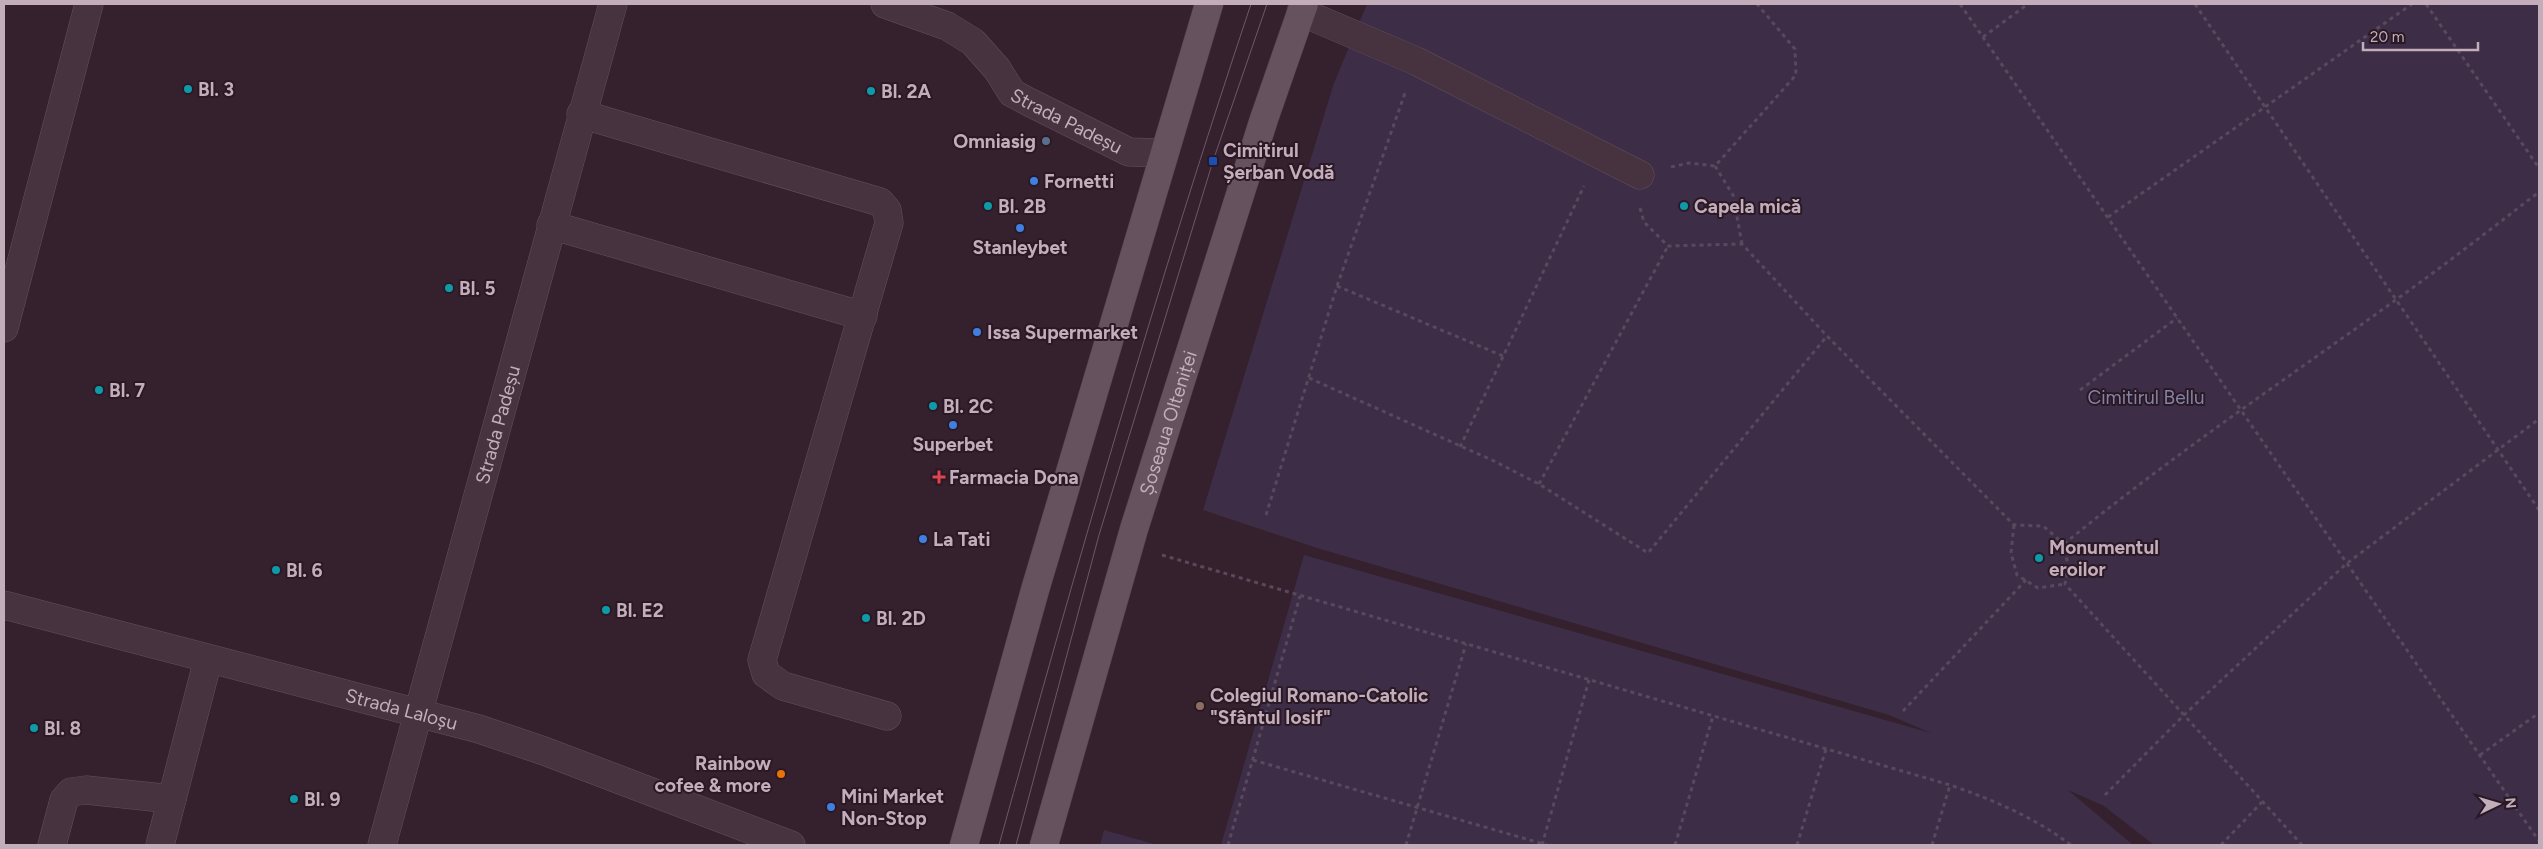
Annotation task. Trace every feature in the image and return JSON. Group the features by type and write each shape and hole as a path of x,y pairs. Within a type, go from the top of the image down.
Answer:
{"main road":[{"path":"964,845 1038,580 1208,6"},
{"name":"Șoseaua Olteniței","path":"1044,845 1130,545 1302,8"}],"street":[{"path":"4,328 89,4"},
{"name":"Strada Padeșu","path":"382,845 612,4"},
{"name":"Strada Padeșu","path":"885,4 947,26 973,42 998,70 1012,93 1129,152 1163,153"},
{"path":"1302,8 1416,60 1640,175"},
{"path":"581,114 880,202 888,210 889,223 863,316 762,660 766,674 782,686 887,716"},
{"path":"551,225 863,316"},
{"name":"Strada Laloșu","path":"4,605 208,660 480,729 544,751 791,845"},
{"path":"160,845 208,660"},
{"path":"52,845 64,800 71,792 86,790 172,799"}],"path":[{"path":"1715,166 1796,75 1795,50 1757,4"},
{"path":"1960,4 2539,841"},
{"path":"1983,37 2028,4"},
{"path":"2195,4 2539,510"},
{"path":"2108,217 2264,105 2412,4"},
{"path":"2426,4 2539,168"},
{"path":"1266,515 1337,286 1416,60"},
{"path":"1460,447 1600,154"},
{"path":"1715,166 1689,163 1640,175 1639,201 1644,222 1668,246 1742,244"},
{"path":"1715,166 1733,195 1742,244 1827,336 2014,525 2043,526 2064,544 2068,566 2065,584"},
{"path":"2064,544 2118,499 2397,299 2539,192"},
{"path":"1539,484 1668,246"},
{"path":"1337,286 1503,356"},
{"path":"2080,390 2177,318"},
{"path":"1309,378 1539,484 1648,553 1827,336"},
{"path":"2105,795 2184,715 2346,564 2539,419"},
{"path":"2014,525 2011,553 2017,575 2038,588 2065,584"},
{"path":"1130,545 1950,785 1993,800 2027,817 2070,845"},
{"path":"1903,711 2026,580"},
{"path":"2065,584 2302,845"},
{"path":"1228,845 1300,596"},
{"path":"1406,845 1466,644"},
{"path":"1542,844 1589,680"},
{"path":"2480,755 2539,713"},
{"path":"1675,845 1713,716"},
{"path":"1797,845 1826,749"},
{"path":"1253,760 1547,845"},
{"path":"1932,845 1950,785"},
{"path":"2221,845 2262,802"}],"green space":[{"name":"Cimitirul Bellu","path":"1367,4 2539,4 2539,845 2154,845 2104,806 2068,790 2133,845 1221,845 1304,555 1931,733 1889,715 1317,548 1203,510 1334,83"},
{"path":"1104,830 1158,845 1100,845"}],"tram line":[{"path":"999,845 1119,423 1183,213 1251,4"},
{"path":"1016,845 1099,535 1213,161 1267,4"}],"place":[{"name":"Bl. 3","path":"188,89"},
{"name":"Bl. 2A","path":"871,91"},
{"name":"Omniasig","path":"1046,141"},
{"name":"Cimitirul Șerban Vodă","path":"1213,161"},
{"name":"Fornetti","path":"1034,181"},
{"name":"Bl. 2B","path":"988,206"},
{"name":"Capela mică","path":"1684,206"},
{"name":"Stanleybet","path":"1020,228"},
{"name":"Bl. 5","path":"449,288"},
{"name":"Issa Supermarket","path":"977,332"},
{"name":"Bl. 7","path":"99,390"},
{"name":"Bl. 2C","path":"933,406"},
{"name":"Superbet","path":"953,425"},
{"name":"Farmacia Dona","path":"939,477"},
{"name":"La Tati","path":"923,539"},
{"name":"Monumentul eroilor","path":"2039,558"},
{"name":"Bl. 6","path":"276,570"},
{"name":"Bl. E2","path":"606,610"},
{"name":"Bl. 2D","path":"866,618"},
{"name":"Colegiul Romano-Catolic \"Sfântul Iosif\"","path":"1200,706"},
{"name":"Bl. 8","path":"34,728"},
{"name":"Rainbow cofee & more","path":"781,774"},
{"name":"Bl. 9","path":"294,799"},
{"name":"Mini Market Non-Stop","path":"831,807"}]}
